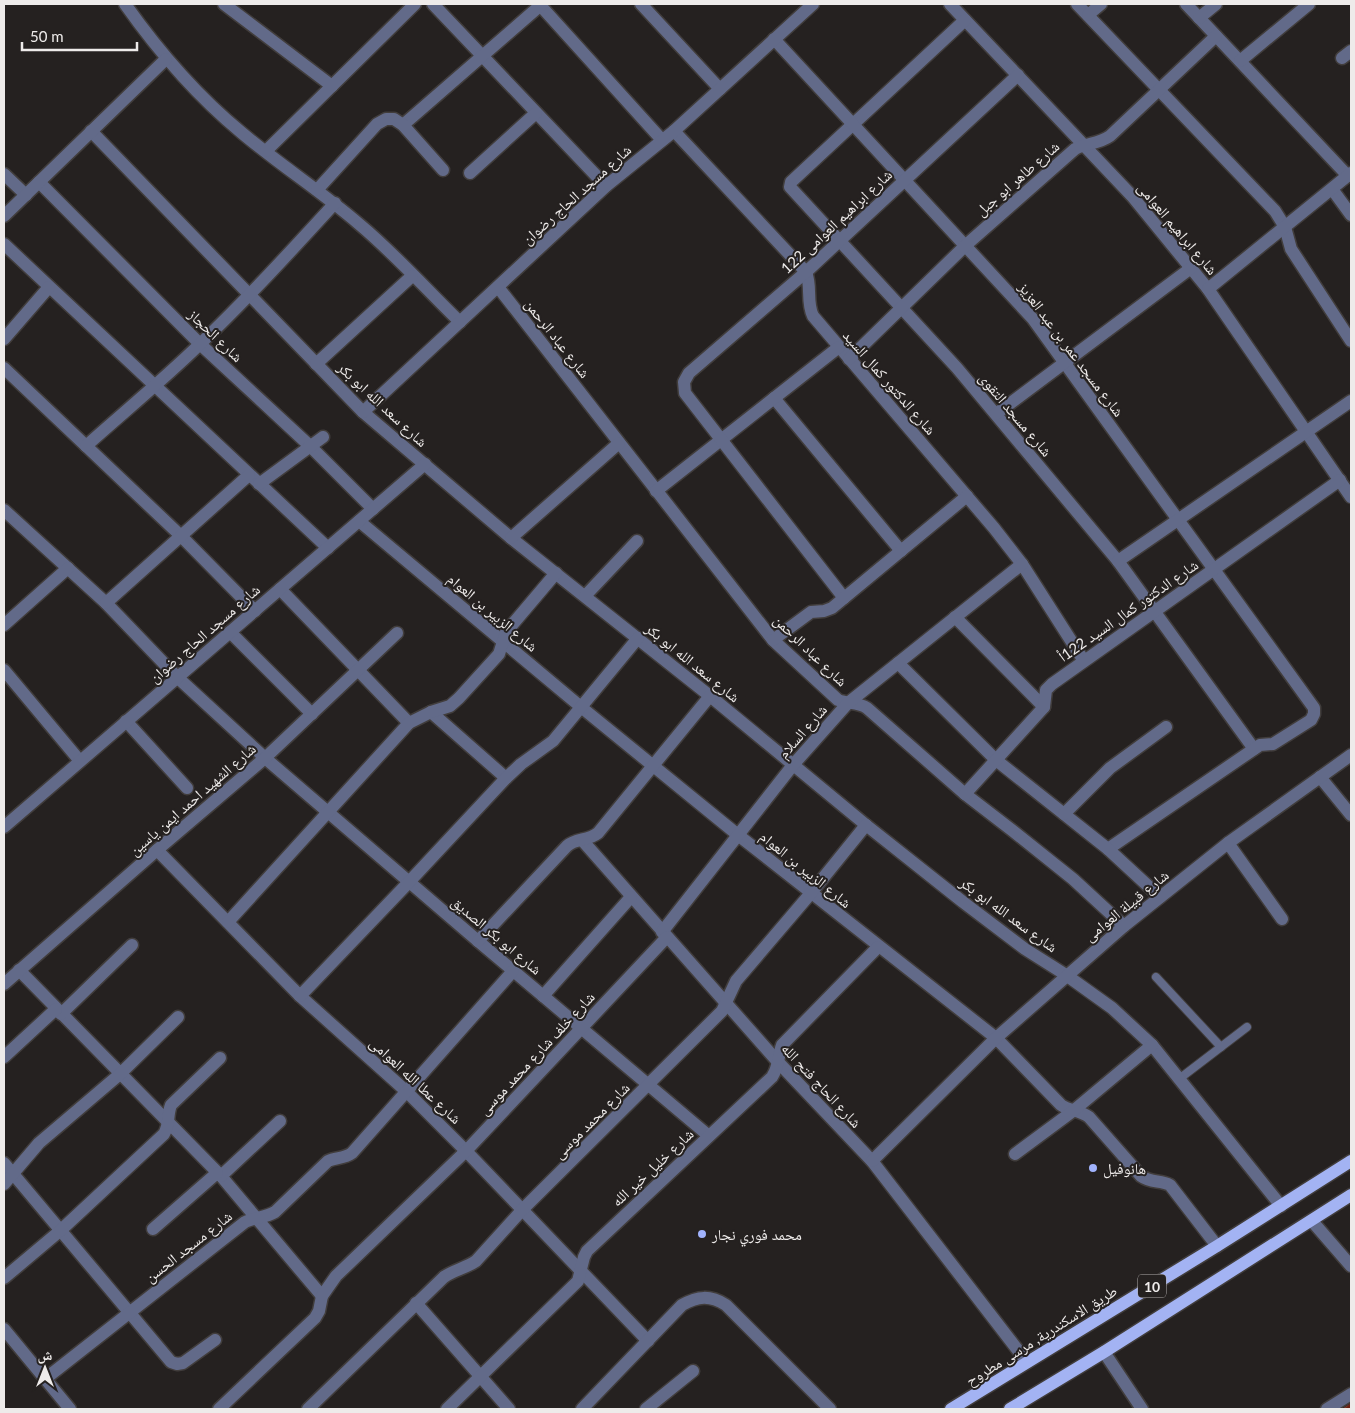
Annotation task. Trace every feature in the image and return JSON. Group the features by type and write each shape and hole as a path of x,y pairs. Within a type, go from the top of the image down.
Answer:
{"main road":[{"name":"طريق الاسكندرية, مرسى مطروح","path":"951,1409 1217,1246 1351,1161"},
{"name":"10","path":"1010,1409 1104,1352 1351,1195"}],"street":[{"path":"126,4 166,58 218,112 335,203 379,240 412,276 460,322"},
{"path":"224,4 332,86"},
{"path":"266,151 415,4"},
{"path":"433,4 606,186"},
{"path":"403,125 541,4 662,140"},
{"path":"641,4 720,88"},
{"name":"شارع مسجد الحاج رضوان","path":"363,412 606,186 674,131 813,4"},
{"name":"شارع ابراهيم العوامى","path":"950,4 1132,196 1191,268 1208,289 1351,497"},
{"path":"1077,4 1275,211 1285,227 1291,249 1351,341"},
{"path":"1088,15 1101,4"},
{"path":"1186,4 1350,174 1208,289"},
{"path":"1199,18 1216,4"},
{"path":"1240,61 1309,4"},
{"path":"853,124 965,20"},
{"name":"شارع طاهر ابو جبل","path":"849,359 966,245 1075,149 1110,136 1216,36"},
{"name":"شارع مسجد عمر بن عبد العزيز","path":"774,39 966,245 1033,320 1312,705 1314,714 1310,720 1278,742 1260,745 1254,749"},
{"path":"4,216 166,58"},
{"name":"شارع ابراهيم العوامى 122","path":"721,440 685,393 684,382 689,373 806,272 1018,75"},
{"path":"470,173 536,113"},
{"path":"317,190 377,124 386,119 394,119 403,125 443,170"},
{"name":"شارع مسجد التقوى","path":"853,124 790,184 791,189 957,368 1118,561 1254,749"},
{"name":"شارع سعد الله ابو بكر","path":"91,130 363,412 511,538 710,696 866,824 1025,949 1112,1008 1152,1045 1281,1206"},
{"path":"674,131 806,272"},
{"path":"4,174 26,195"},
{"name":"شارع الحجاز","path":"39,182 200,344 310,446 373,510"},
{"path":"1332,189 1351,214"},
{"path":"86,446 155,386 250,296 335,203"},
{"path":"4,244 328,548"},
{"path":"996,414 1191,268"},
{"name":"شارع الدكتور كمال السيد","path":"806,272 810,288 808,298 810,311 816,321 994,528 1022,564 1084,661"},
{"path":"316,364 412,276"},
{"path":"4,339 49,287"},
{"name":"شارع عباد الرحمن","path":"498,287 773,640 838,700 859,704 867,708 965,794 1072,879 1124,926"},
{"path":"656,491 839,348"},
{"path":"4,368 181,536 254,611"},
{"path":"774,398 901,551"},
{"path":"1118,561 1351,401"},
{"path":"259,484 323,437"},
{"path":"721,440 844,598"},
{"path":"511,538 619,443"},
{"name":"شارع مسجد الحاج رضوان","path":"4,827 425,464"},
{"path":"106,603 249,475"},
{"name":"شارع الدكتور كمال السيد 122أ","path":"965,794 1044,707 1045,693 1048,687 1340,480"},
{"path":"773,640 811,612 828,610 967,496"},
{"name":"شارع ابو بكر الصديق","path":"4,510 106,603 177,677 265,758 709,1136"},
{"name":"شارع الزبير بن العوام","path":"359,521 581,707 738,835 996,1038 1061,1105 1066,1109 1085,1114 1089,1117 1146,1179 1170,1184 1217,1246"},
{"path":"585,596 637,541"},
{"name":"شارع السلام","path":"665,934 738,835 794,765 848,703 1022,564"},
{"path":"4,626 68,568"},
{"path":"228,922 409,723 431,712 450,706 459,698 499,654 506,632 556,573"},
{"path":"280,590 409,723"},
{"path":"955,617 1044,707"},
{"path":"230,632 312,714"},
{"name":"شارع الشهيد احمد ايمن ياسين","path":"4,984 265,758 397,632"},
{"path":"300,996 506,778 552,741 638,638"},
{"path":"898,663 996,760 1108,849 1160,897"},
{"path":"4,670 80,762"},
{"path":"478,941 571,842 588,839 598,833 710,696"},
{"path":"431,712 506,778"},
{"path":"126,722 187,788"},
{"path":"1064,814 1110,768 1166,727"},
{"path":"1108,849 1254,749"},
{"name":"شارع قبيلة العوامى","path":"872,1161 996,1038 1124,926 1228,843 1320,777 1350,758"},
{"path":"1320,777 1351,815"},
{"name":"شارع محمد موسى","path":"308,1409 444,1277 452,1271 469,1266 476,1261 523,1209 722,1012 730,990 736,981 811,893 866,824"},
{"name":"شارع الحاج فتح الله","path":"582,840 778,1062 872,1161 1027,1362"},
{"path":"1228,843 1282,919"},
{"name":"شارع عطا الله العوامى","path":"157,850 300,996 406,1091 523,1209 648,1341"},
{"path":"543,996 631,897"},
{"name":"شارع خلف شارع محمد موسى","path":"219,1409 315,1318 319,1311 322,1296 336,1276 466,1151 582,1028 665,934"},
{"path":"4,1057 59,1011 132,945"},
{"name":"شارع خليل خير الله","path":"447,1409 578,1281 587,1251 772,1077 782,1045 878,947"},
{"path":"19,970 219,1174 322,1296"},
{"name":"شارع مسجد الحسن","path":"45,1379 245,1222 255,1217 275,1212 328,1161 342,1158 352,1153 513,971"},
{"path":"4,1184 39,1143 120,1074 178,1017"},
{"path":"1015,1154 1073,1111 1152,1045"},
{"path":"4,1278 61,1230 164,1134 169,1124 168,1114 171,1105 220,1058"},
{"path":"153,1229 280,1121"},
{"path":"4,1163 171,1362 183,1364 216,1340"},
{"path":"1312,1221 1351,1266"},
{"path":"582,1409 682,1305 700,1297 718,1300 726,1305 830,1409"},
{"path":"416,1303 509,1409"},
{"path":"4,1329 70,1409"},
{"path":"1104,1352 1142,1409"},
{"path":"646,1409 693,1371"},
{"path":"1327,1409 1351,1394"}],"lane":[{"path":"1156,977 1221,1047"},
{"path":"1179,1079 1247,1027"}],"building":[{"path":"1351,1403 1351,1409 1342,1409"}],"place":[{"name":"هانوفيل","path":"1093,1168"},
{"name":"محمد فوري نجار","path":"702,1234"}]}
